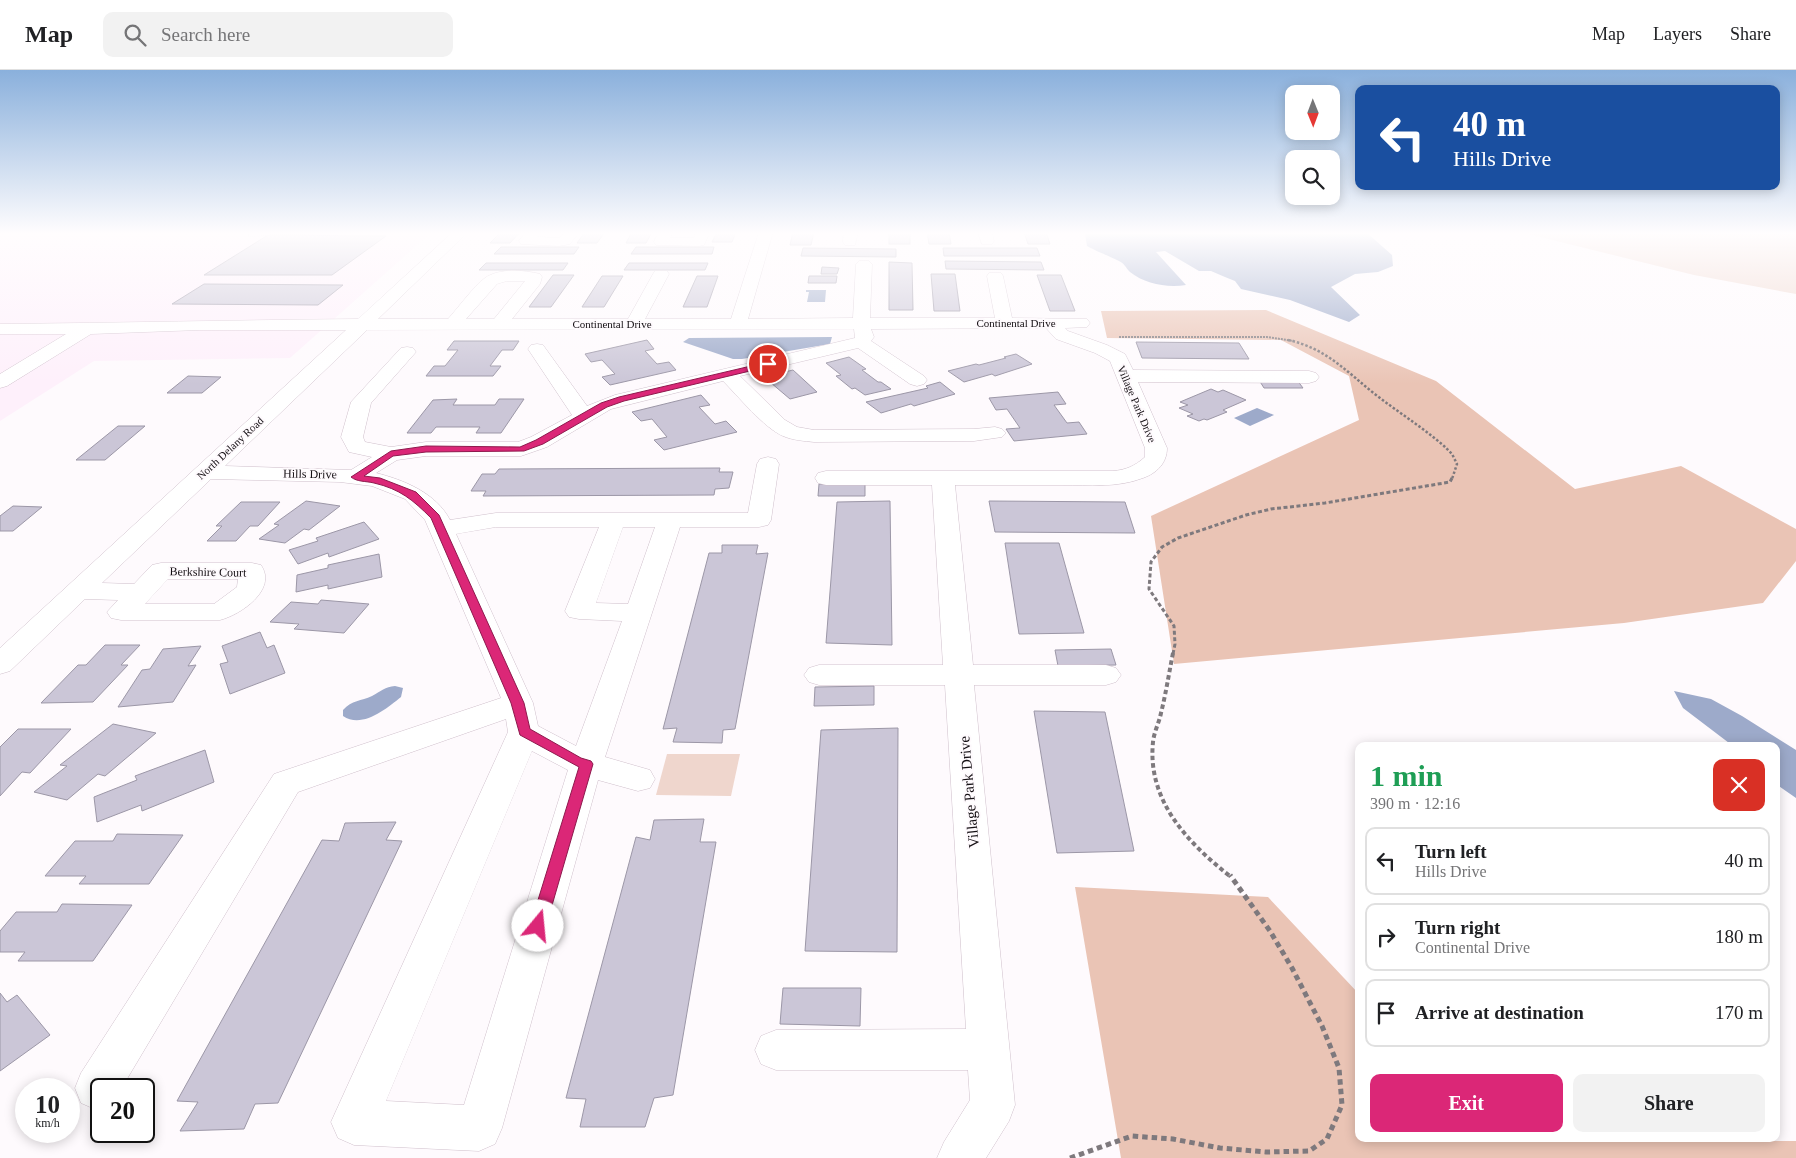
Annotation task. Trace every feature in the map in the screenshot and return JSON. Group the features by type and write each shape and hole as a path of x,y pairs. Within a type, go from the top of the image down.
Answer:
{"street":[{"name":"North Delany Road","path":"0,664 406,283"},
{"path":"453,324 489,283"},
{"path":"499,324 533,283"},
{"path":"634,324 656,283"},
{"path":"738,324 751,283"},
{"path":"863,283 861,333 917,380"},
{"path":"996,283 1005,322"},
{"name":"Continental Drive","path":"0,329 199,325 738,324 861,333 1005,322 1081,322"},
{"name":"Village Park Drive","path":"826,478 1114,478 1130,476 1142,471 1156,458 1156,448 1118,358 1101,349 1062,335 1051,323"},
{"path":"0,382 87,328"},
{"name":"Continental Drive","path":"355,477 391,454 426,449 521,450 539,442 604,405 727,374 861,333"},
{"path":"537,349 584,417"},
{"path":"391,454 357,447 352,437 361,402 407,352"},
{"path":"727,374 778,424 791,432 814,436 974,435 995,433"},
{"path":"1125,376 1309,377"},
{"path":"441,529 496,520 759,520 768,464"},
{"name":"Hills Drive","path":"204,472 340,475 377,480 413,494 436,517 521,717"},
{"name":"Village Park Drive","path":"943,478 993,1105 960,1158"},
{"path":"614,520 579,612 638,613"},
{"path":"521,717 354,1122 479,1128 586,764 670,520"},
{"path":"77,591 141,592"},
{"path":"819,675 1106,675"},
{"path":"521,717 576,761 638,779"},
{"path":"103,1078 286,783 521,717"},
{"path":"776,1050 990,1049"}],"path":[{"path":"1070,1158 1132,1136 1173,1139 1220,1148 1257,1151 1309,1151 1326,1139 1342,1105 1339,1068 1322,1026 1292,968 1270,931 1232,877 1205,856 1180,828 1168,812 1157,789 1153,770 1153,741 1161,715 1175,644 1174,626 1149,589 1151,562 1162,548 1178,538 1246,515 1271,509 1359,497 1398,489"}],"shaded area":[{"path":"0,283 375,283 290,358 94,361 0,421"},
{"path":"1736,283 1796,283 1796,294"},
{"path":"1266,310 1436,381 1575,489 1681,466 1796,529 1796,561 1763,603 1624,623 1174,664 1151,516 1359,420 1349,376 1281,340 1107,338 1101,311"},
{"path":"667,754 740,754 731,796 656,795"},
{"path":"1075,887 1268,897 1355,990 1355,1142 1796,1141 1796,1158 1121,1158"}],"water":[{"path":"1153,283 1184,283 1186,285 1171,286"},
{"path":"1236,283 1339,283 1331,287 1360,315 1349,322 1290,300 1241,289"},
{"path":"806,290 826,290 825,302 807,302 809,292 806,292"},
{"path":"832,337 830,344 742,359 733,359 683,342 689,338"},
{"path":"1257,408 1274,415 1250,426 1234,418"},
{"path":"395,686 403,688 401,697 381,712 366,719 358,720 343,716 343,710 350,704"},
{"path":"1674,691 1711,699 1796,750 1796,798 1780,787 1780,742 1728,742 1683,708"}],"building":[{"path":"547,283 568,283 551,307 529,307"},
{"path":"598,283 619,283 604,307 582,307"},
{"path":"694,283 716,283 707,307 683,307"},
{"path":"889,283 912,283 913,310 889,310"},
{"path":"932,283 956,283 960,311 934,311"},
{"path":"1040,283 1064,283 1075,311 1050,311"},
{"path":"204,284 343,285 318,305 172,304"},
{"path":"647,340 654,349 645,351 657,364 669,362 676,370 610,385 602,377 615,374 602,360 591,362 585,354"},
{"path":"454,341 519,341 513,350 502,350 490,366 501,366 493,376 426,376 434,366 445,366 458,350 447,350"},
{"path":"1136,342 1239,343 1249,359 1142,358"},
{"path":"1016,354 1032,364 995,376 992,374 964,382 948,371 976,364 979,365"},
{"path":"849,357 866,369 862,370 891,389 865,395 855,388 852,389 836,376 841,375 826,363"},
{"path":"793,370 817,392 790,399 764,377"},
{"path":"188,376 221,377 202,393 167,393"},
{"path":"1259,380 1297,380 1303,388 1264,388"},
{"path":"940,382 955,394 881,413 866,402 928,388 926,386"},
{"path":"1211,389 1218,392 1223,390 1246,400 1223,410 1227,412 1199,421 1187,416 1193,414 1179,408 1188,405 1180,402"},
{"path":"1058,392 1066,404 1054,405 1067,423 1079,422 1087,434 1014,441 1006,429 1020,428 1007,409 996,410 989,398"},
{"path":"701,395 710,405 699,407 715,424 726,421 737,432 664,450 654,440 667,437 652,419 641,421 632,412"},
{"path":"457,399 453,405 495,405 499,399 524,399 501,433 476,433 480,427 436,427 431,433 407,433 433,400"},
{"path":"118,426 145,426 105,460 76,460"},
{"path":"720,468 719,472 733,472 729,488 715,489 714,495 483,496 486,491 471,491 482,474 495,474 499,469"},
{"path":"819,484 865,484 865,496 818,496"},
{"path":"306,501 340,506 309,530 304,529 285,543 259,539 279,525 274,524"},
{"path":"890,501 892,645 826,643 837,502"},
{"path":"989,501 1125,502 1135,533 995,532"},
{"path":"241,502 280,502 258,526 250,526 236,541 207,541 222,526 216,526"},
{"path":"13,506 42,507 13,531 0,531 0,516"},
{"path":"364,522 379,539 329,557 328,553 298,564 289,550 318,541 316,538"},
{"path":"1005,543 1059,543 1084,633 1019,634"},
{"path":"722,545 758,545 756,554 768,553 735,729 723,730 722,743 673,742 677,728 663,729 709,553 722,553"},
{"path":"379,554 382,577 328,589 328,585 296,592 297,575 328,568 328,565"},
{"path":"321,600 369,604 344,633 294,629 299,624 270,622 291,602 318,604"},
{"path":"260,632 267,648 274,645 285,673 230,694 220,664 228,662 222,646"},
{"path":"105,645 140,645 121,665 128,665 93,702 41,703 78,665 86,665"},
{"path":"201,646 188,666 196,665 173,702 118,707 142,670 150,669 163,649"},
{"path":"1111,649 1116,665 1058,666 1055,650"},
{"path":"874,686 874,705 814,706 815,687"},
{"path":"1034,711 1105,712 1134,851 1057,853"},
{"path":"113,724 156,733 105,776 98,774 67,800 34,792 67,766 60,765"},
{"path":"898,728 897,952 805,951 821,730"},
{"path":"18,729 71,729 30,773 22,772 0,796 0,747"},
{"path":"205,750 214,782 142,811 141,805 97,822 94,797 137,780 135,776"},
{"path":"704,819 700,842 716,842 673,1095 654,1098 645,1127 580,1127 586,1099 566,1098 636,837 650,840 654,820"},
{"path":"396,822 386,840 402,841 278,1103 255,1104 244,1129 180,1131 198,1102 177,1101 322,840 339,841 345,823"},
{"path":"117,834 183,835 149,884 79,884 86,876 45,876 75,841 113,841"},
{"path":"62,904 132,905 93,961 18,961 25,952 0,952 0,931 16,912 57,912"},
{"path":"783,988 861,988 860,1026 780,1024"},
{"path":"0,993 7,1002 17,995 50,1035 0,1071"}],"route":[{"path":"538,926 586,764 576,761 539,738 524,732 518,703 436,517 413,494 377,480 355,477 391,454 426,449 521,450 539,442 604,405 768,364"}]}
